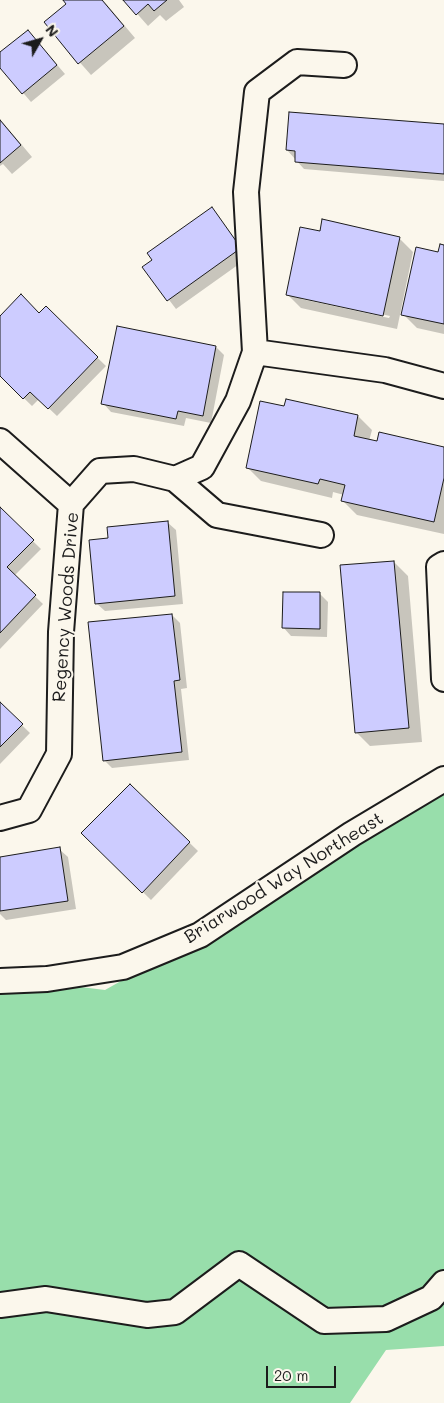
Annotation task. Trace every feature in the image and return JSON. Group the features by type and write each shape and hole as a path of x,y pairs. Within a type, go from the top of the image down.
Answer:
{"street":[{"path":"321,536 217,515 175,479 202,468 238,401 255,352 246,192 257,92 297,62 344,65"},
{"path":"255,352 385,370 444,386"},
{"path":"0,441 71,504"},
{"name":"Regency Woods Drive","path":"0,818 29,810 59,754 60,632 71,504 100,471 134,469 175,479"},
{"path":"444,564 439,567 444,679"},
{"name":"Briarwood Way Northeast","path":"0,981 47,979 123,967 200,935 352,834 444,780"},
{"path":"0,1306 46,1299 147,1315 175,1312 239,1264 324,1321 386,1319 431,1298 444,1283"}],"green space":[{"path":"444,789 444,1346 386,1350 350,1403 0,1403 0,977 105,990 323,867"}],"building":[{"path":"63,0 102,0 124,26 78,64 44,22 66,4"},
{"path":"123,0 167,0 154,11 148,4 136,15"},
{"path":"28,30 57,65 22,94 0,68 0,52"},
{"path":"289,112 444,124 444,174 295,162 295,151 286,150"},
{"path":"0,120 21,145 0,163"},
{"path":"212,207 241,248 167,301 142,267 152,260 147,253"},
{"path":"322,219 400,237 383,316 286,295 300,227 320,231"},
{"path":"440,244 444,245 444,324 401,315 416,247 438,252"},
{"path":"21,294 39,313 46,306 98,357 48,409 30,392 23,399 0,376 0,316"},
{"path":"117,326 216,346 203,416 178,411 176,419 101,404"},
{"path":"286,399 358,415 354,436 377,441 379,432 444,447 444,478 434,522 341,501 345,485 320,479 318,484 246,468 260,401 284,406"},
{"path":"0,507 34,540 7,567 36,595 0,633"},
{"path":"168,521 175,596 95,604 89,540 108,538 107,527"},
{"path":"394,561 409,728 355,733 340,565"},
{"path":"283,592 320,592 320,629 282,628"},
{"path":"172,614 180,680 174,681 182,752 103,761 88,622"},
{"path":"0,702 23,724 0,747"},
{"path":"130,784 190,842 142,893 81,833"},
{"path":"60,847 68,901 0,911 0,857"}]}
